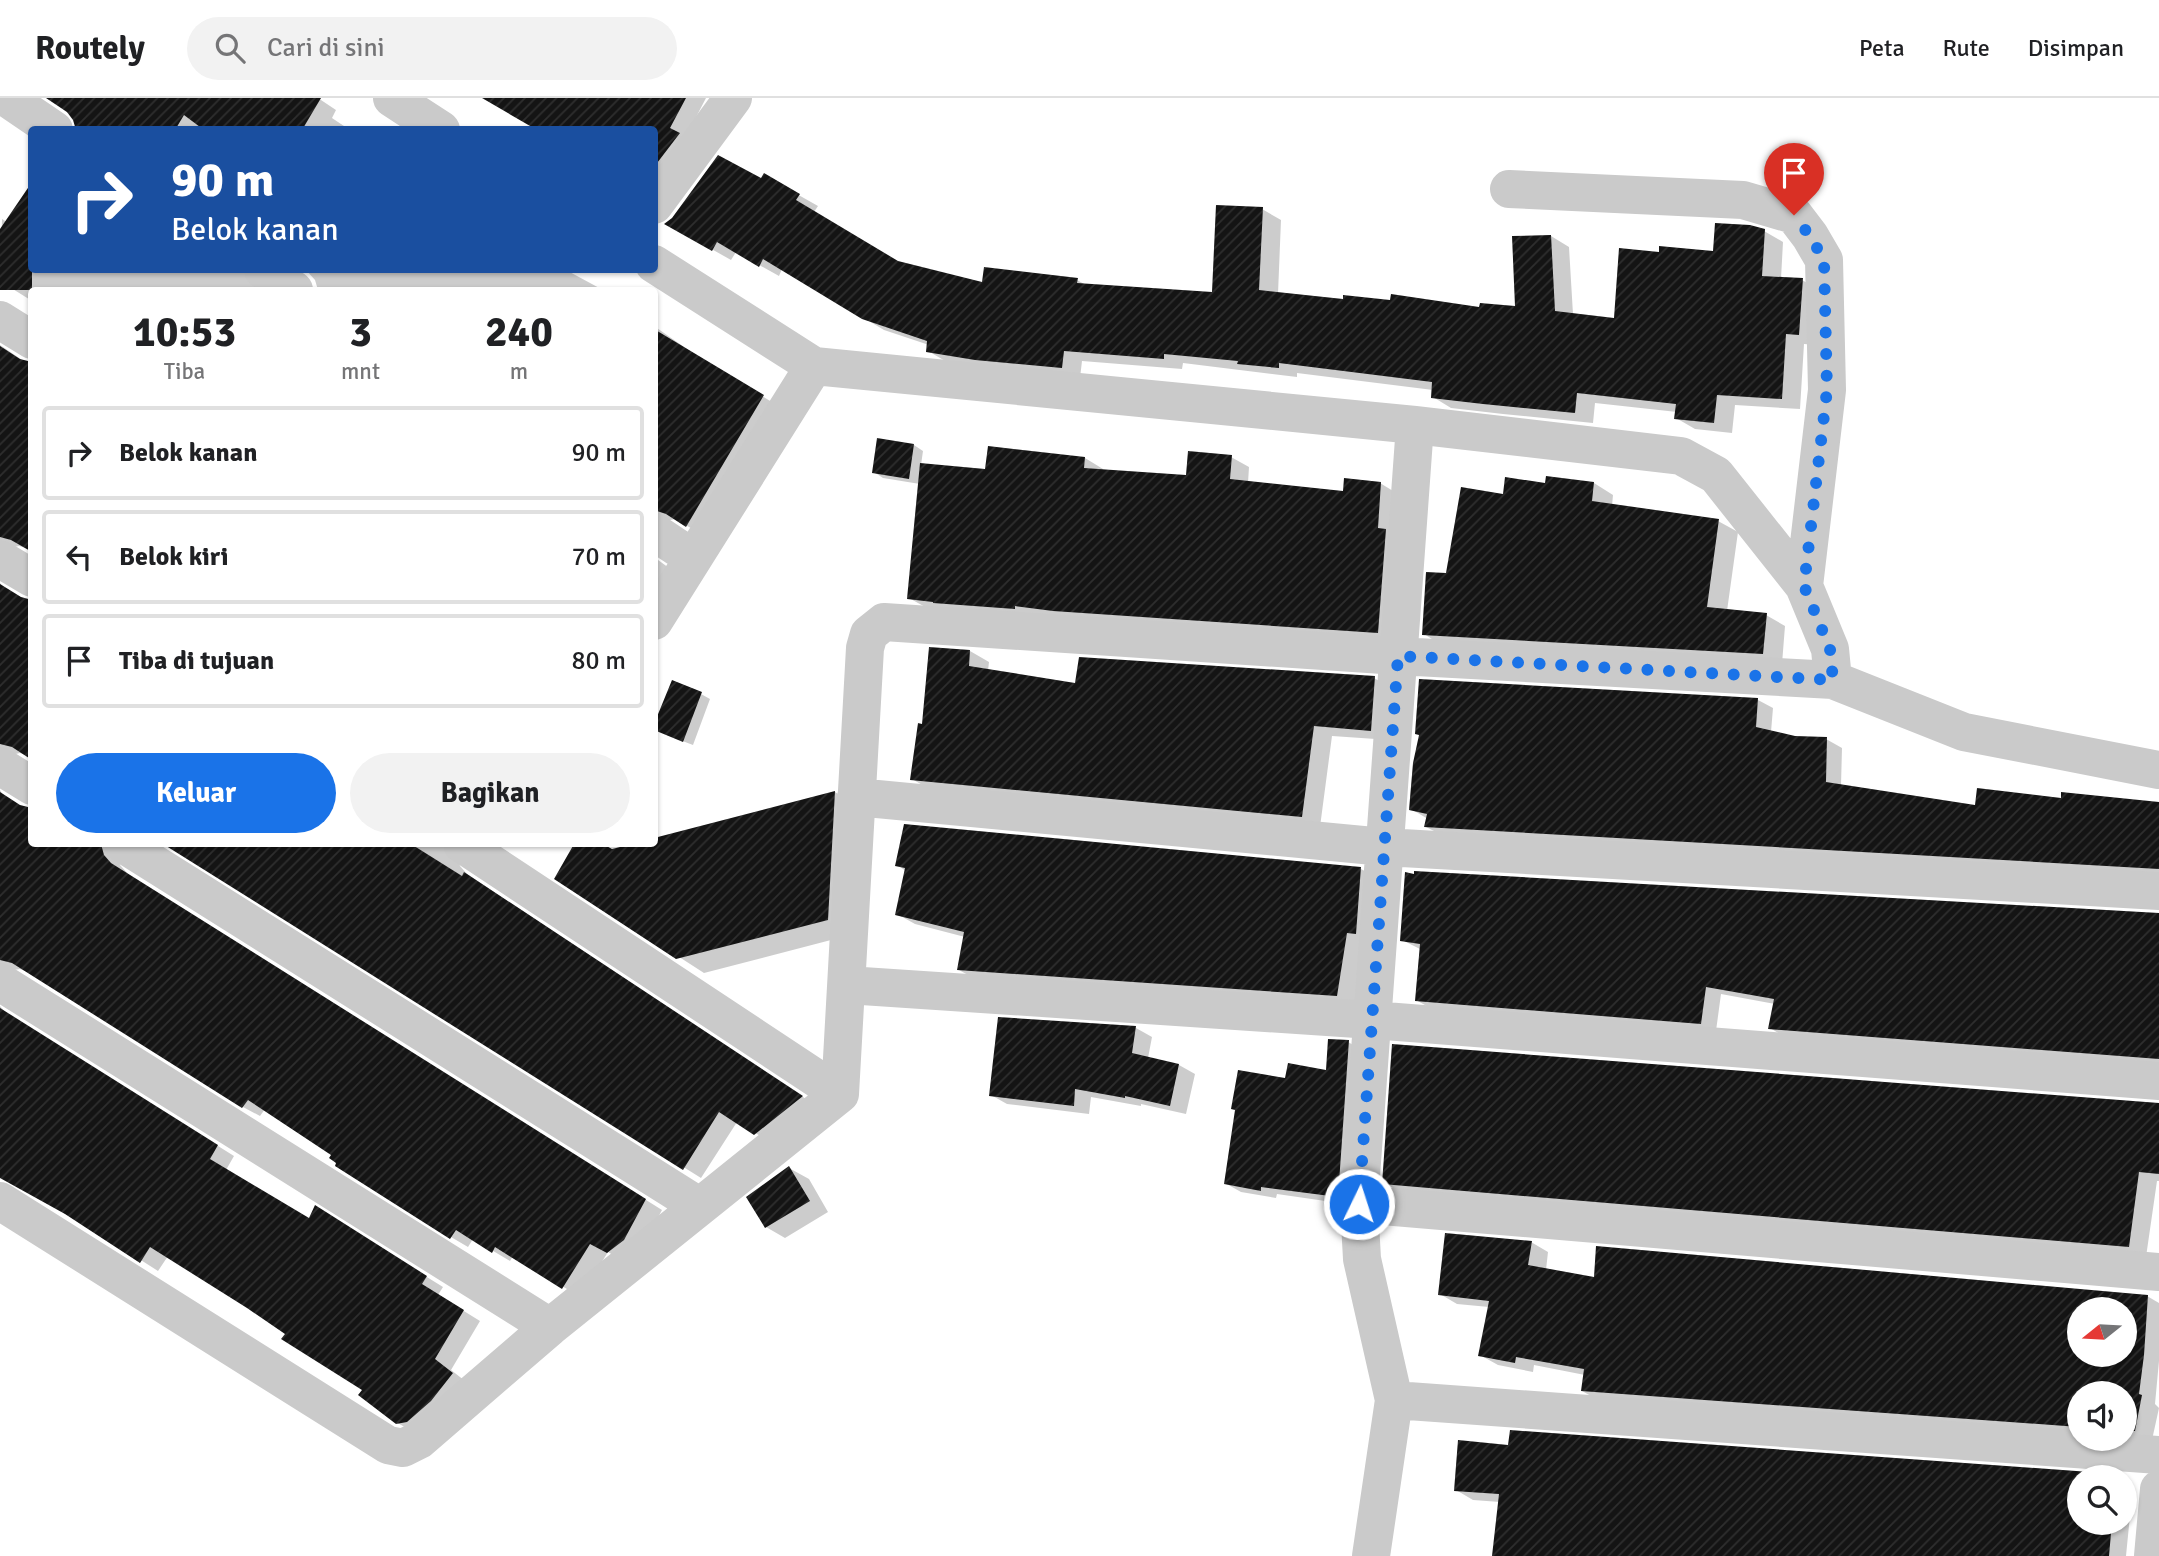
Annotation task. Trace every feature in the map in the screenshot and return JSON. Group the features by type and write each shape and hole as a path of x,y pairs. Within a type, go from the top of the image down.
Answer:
{"street":[{"path":"392,98 435,126"},
{"path":"658,200 733,98"},
{"path":"7,103 47,126"},
{"path":"1509,189 1743,200 1794,215 1810,236 1824,260 1827,390 1804,586"},
{"path":"658,267 814,366 1415,425 1681,456 1716,475 1804,586 1830,649 1833,680"},
{"path":"268,273 289,287"},
{"path":"0,320 28,338"},
{"path":"658,615 814,366"},
{"path":"1371,1556 1394,1400 1362,1259 1359,1204 1415,425"},
{"path":"658,535 693,558"},
{"path":"0,559 28,576"},
{"path":"0,1201 388,1445 403,1448 419,1440 550,1327 840,1094 865,648 869,634 884,622 1398,656 1833,680 1964,732 2159,770"},
{"path":"0,766 28,784"},
{"path":"856,797 1384,847 2159,891"},
{"path":"128,847 699,1206"},
{"path":"486,850 840,1094"},
{"path":"0,982 550,1327"},
{"path":"847,985 1372,1020 2159,1081"},
{"path":"1359,1204 2159,1272"},
{"path":"1394,1400 2159,1455"},
{"path":"2153,1556 2159,1489"}],"building":[{"path":"46,98 321,98 304,126 199,126 184,115 177,126 75,126 67,112"},
{"path":"482,98 686,98 670,128 680,133 658,162 658,126 530,126"},
{"path":"718,155 761,178 764,173 800,194 796,200 898,261 982,282 984,267 1078,278 1077,283 1212,292 1216,205 1263,207 1259,290 1343,299 1343,295 1390,300 1391,294 1479,307 1480,303 1515,306 1512,236 1551,235 1555,311 1614,318 1619,248 1659,252 1659,246 1713,251 1715,223 1750,225 1765,229 1762,276 1803,278 1799,335 1786,334 1782,399 1717,395 1714,423 1674,419 1676,404 1577,393 1575,413 1431,398 1432,382 1279,363 1279,368 1164,354 1164,359 1064,351 1062,368 975,360 926,352 927,341 862,319 763,259 759,267 717,242 712,251 664,224 672,218"},
{"path":"28,188 28,273 32,273 32,287 28,287 28,290 0,290 0,229"},
{"path":"658,331 764,395 686,527 658,511"},
{"path":"0,346 28,361 28,550 0,537"},
{"path":"877,438 914,444 909,479 872,473"},
{"path":"988,446 1085,457 1084,468 1186,475 1188,451 1232,455 1230,479 1343,491 1344,478 1381,482 1378,528 1386,529 1378,633 1053,611 1015,606 1015,609 907,599 920,463 985,469"},
{"path":"1546,476 1594,482 1592,501 1719,519 1707,607 1767,613 1763,654 1422,635 1426,572 1446,573 1461,487 1503,494 1505,477 1545,483"},
{"path":"0,584 28,599 28,757 12,747 0,744"},
{"path":"929,647 970,650 969,666 1075,683 1079,657 1375,676 1371,731 1314,726 1302,817 910,780 918,723 922,724"},
{"path":"1419,679 1758,698 1756,727 1795,736 1827,737 1826,782 1975,805 1977,788 2061,798 2061,792 2159,802 2159,869 1424,827 1427,814 1409,810 1413,763 1419,735 1415,734"},
{"path":"672,680 702,692 683,742 658,732 658,714"},
{"path":"835,791 828,920 676,959 554,879 572,847 658,847 658,837"},
{"path":"0,792 28,807 28,847 102,847 111,863 646,1199 624,1240 607,1253 590,1244 562,1289 495,1247 492,1253 456,1230 450,1239 335,1166 336,1163 329,1158 331,1155 248,1100 242,1108 12,963 0,960"},
{"path":"904,824 1361,867 1356,934 1347,933 1337,996 957,970 964,932 895,915 905,868 895,866"},
{"path":"168,847 416,847 462,876 464,872 803,1096 754,1135 719,1112 683,1170"},
{"path":"1414,871 2159,913 2159,1059 1768,1029 1774,999 1706,987 1701,1024 1415,1001 1420,944 1400,941 1405,872 1414,874"},
{"path":"0,1008 218,1145 210,1159 309,1218 315,1205 427,1276 422,1284 464,1310 435,1359 453,1373 431,1401 407,1422 396,1424 358,1395 362,1390 281,1339 285,1334 150,1247 140,1263 65,1214 0,1178"},
{"path":"998,1017 1136,1026 1132,1053 1179,1064 1170,1106 1075,1089 1074,1106 989,1096"},
{"path":"1328,1039 1349,1040 1338,1197 1261,1187 1261,1191 1224,1184 1235,1110 1231,1109 1238,1070 1285,1078 1288,1063 1326,1070"},
{"path":"1392,1044 2159,1103 2159,1174 2139,1172 2129,1247 1382,1184"},
{"path":"789,1166 810,1201 765,1228 746,1197"},
{"path":"1445,1233 1532,1241 1528,1265 1594,1277 1596,1246 2148,1295 2139,1394 2142,1395 2137,1421 2137,1381 2067,1381 2067,1426 1581,1391 1584,1369 1516,1357 1515,1363 1478,1356 1489,1301 1438,1295"},
{"path":"1510,1430 2067,1470 2067,1535 2111,1535 2109,1556 1492,1556 1499,1494 1454,1491 1458,1440 1508,1445"}],"route":[{"path":"1359,1204 1398,656 1833,680 1830,649 1804,586 1827,390 1824,260 1794,215"}]}
